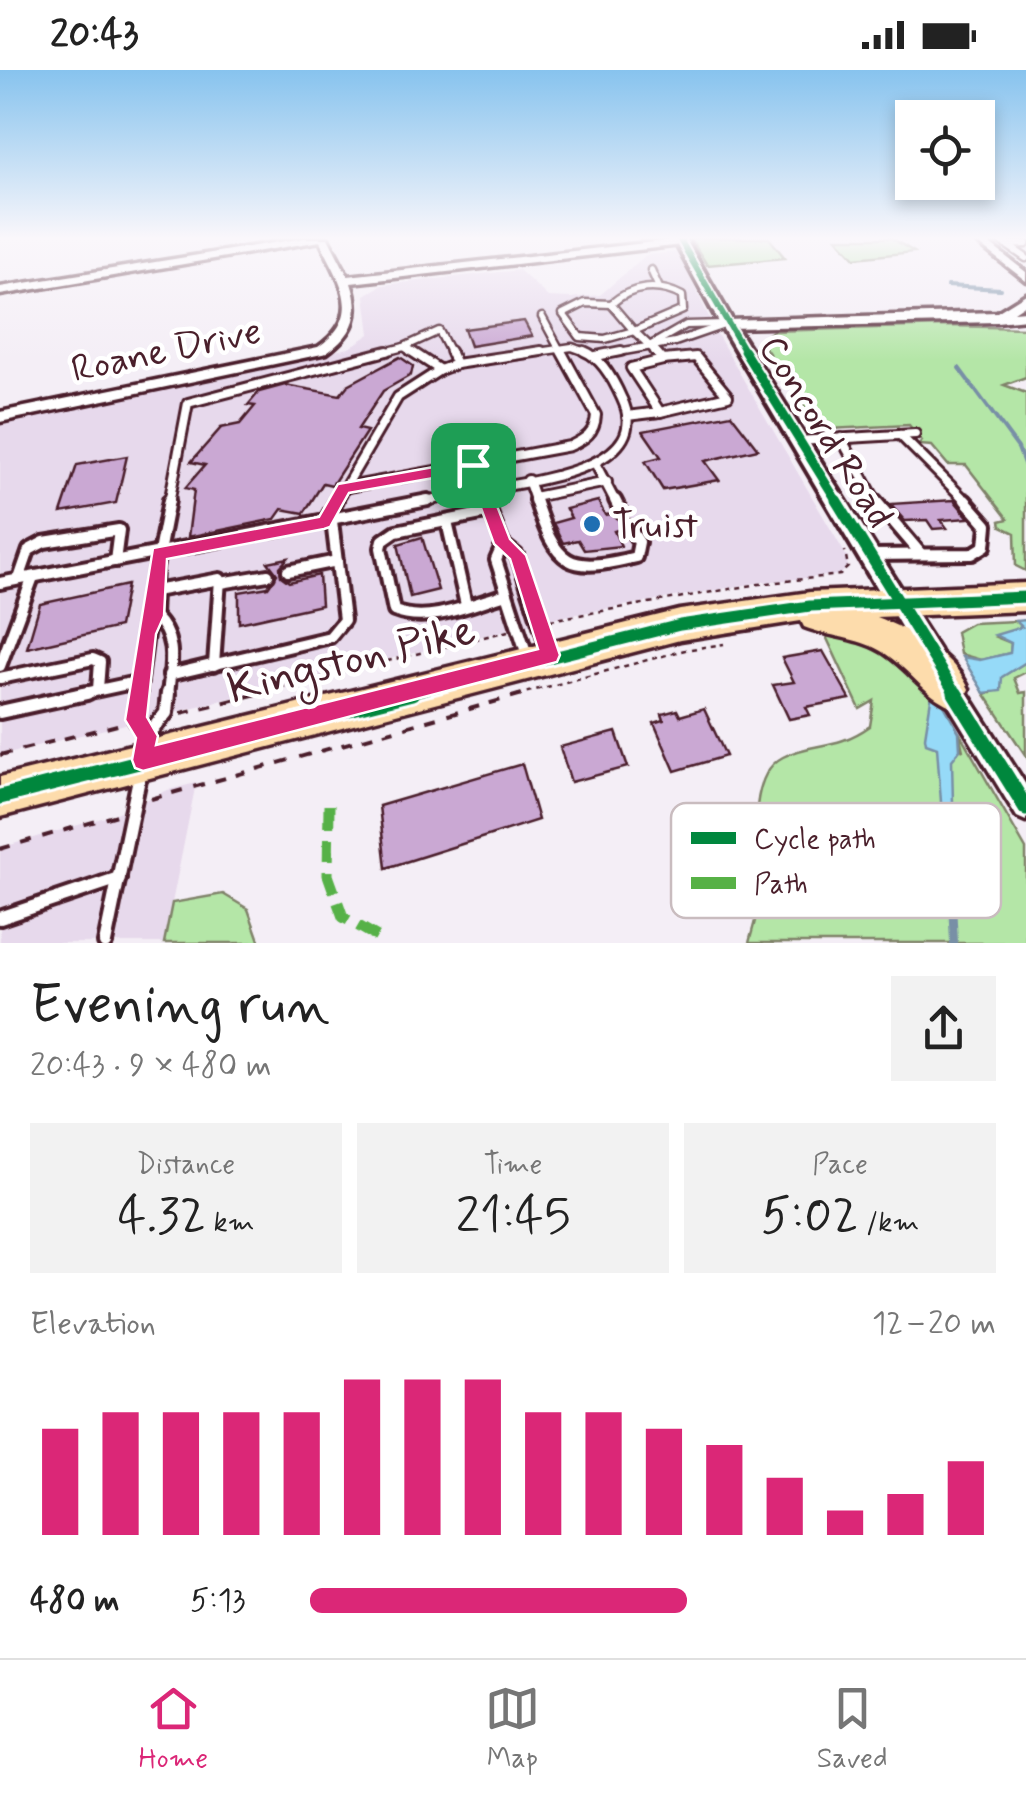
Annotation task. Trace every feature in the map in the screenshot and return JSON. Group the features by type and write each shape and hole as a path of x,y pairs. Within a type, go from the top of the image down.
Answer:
{"main road":[{"name":"Kingston Pike","path":"0,797 145,748 534,642 774,610 1024,597"},
{"path":"774,610 885,634 905,644 947,683"}],"street":[{"path":"0,291 74,279"},
{"path":"344,280 355,279"},
{"name":"Concord Road","path":"702,279 897,602"},
{"name":"Roane Drive","path":"0,418 322,350 342,339 351,326 352,311 344,280"},
{"path":"996,318 1026,298"},
{"path":"727,324 1026,315"},
{"path":"897,602 1026,808"}],"lane":[{"path":"655,279 659,288"},
{"path":"659,288 682,296 683,310 605,340 592,341 574,333 563,314 572,305 611,304 625,292 659,288"},
{"path":"624,323 632,308 625,292"},
{"path":"611,304 624,323 664,360"},
{"path":"344,488 570,446 589,436 596,427 596,415 542,316"},
{"path":"169,675 330,637 344,620 328,522 398,398 440,370 456,364 572,346 596,356 675,342 727,324"},
{"path":"145,748 136,720 147,634 154,616 159,553 188,403 404,347 439,330 456,364"},
{"path":"404,347 440,370"},
{"path":"0,583 328,522 595,463 621,444 629,428 627,416 596,356"},
{"path":"627,416 660,412 728,396 696,357 631,368 660,412"},
{"path":"798,441 915,434"},
{"path":"868,555 978,553 984,546 986,525 900,435"},
{"path":"841,438 872,498 896,533 921,554"},
{"path":"464,440 503,544 518,555 534,642"},
{"path":"595,463 621,512"},
{"path":"528,480 553,547 562,560 576,568 593,569 636,556 638,542 630,527"},
{"path":"534,497 607,482"},
{"path":"394,508 396,531"},
{"path":"491,512 396,531 383,540 381,548 394,611 402,616 420,616 506,594"},
{"path":"447,522 466,605"},
{"path":"20,580 34,545 111,530 122,534 116,561"},
{"path":"503,544 496,560 506,594 534,642"},
{"path":"288,571 337,561"},
{"path":"155,591 214,578 221,583 268,574"},
{"path":"0,666 33,577"},
{"path":"214,664 221,583"},
{"path":"105,943 145,748 166,713 169,630 154,616"},
{"path":"0,678 93,659 100,662 98,689"},
{"path":"0,712 141,681"},
{"path":"0,918 119,878"}],"path":[{"path":"166,713 178,714 534,642 758,584 840,576 848,566"},
{"path":"0,849 109,818 168,791 686,650 724,644"},
{"path":"0,755 136,720"}],"shaded area":[{"path":"439,279 528,279 548,297 600,295 619,279 691,279 718,336 847,557 848,567 840,575 762,582 559,617 0,755 0,421 349,348 370,334 365,295 382,285"},
{"path":"196,783 164,943 0,943 0,848 112,815 168,790"}],"green space":[{"path":"1026,328 1026,377 1004,385 1026,393 1026,571 1016,566 1015,533 1001,526 1000,521 1008,519 966,465 948,465 932,446 919,445 922,441 909,425 818,427 760,340 773,331"},
{"path":"1016,621 1023,627 996,637 1011,643 1010,653 981,660 960,654 956,632 972,623"},
{"path":"824,632 862,633 919,667 952,737 963,751 959,732 1000,803 757,803 770,768 783,757 846,739 870,726 874,701 860,709"},
{"path":"1026,662 1026,672 1014,678 1020,693 1026,692 1026,756 984,693 991,693 1001,677"},
{"path":"1001,805 1026,849 1026,943 749,943 756,919 1001,918"},
{"path":"223,894 248,909 260,943 164,943 172,903"}],"water":[{"path":"1026,620 1026,662 1002,677 1001,691 984,693 962,657 980,660 1010,653 1011,643 995,635 1022,627 1016,621"},
{"path":"933,686 959,732 960,750 952,760 953,803 941,803 937,747 926,743"}],"building":[{"path":"524,321 532,336 470,346 464,329"},
{"path":"400,357 413,366 411,375 383,391 358,429 367,431 332,485 323,483 304,513 282,509 275,519 188,537 194,490 185,488 205,465 191,462 221,428 240,424 255,406 248,405 259,392 285,385 340,395 348,385"},
{"path":"731,414 758,449 705,461 719,480 663,490 645,461 661,457 643,431"},
{"path":"127,456 116,503 61,513 77,465"},
{"path":"954,500 969,518 941,520 947,528 933,529 927,520 905,521 890,504"},
{"name":"Truist","path":"598,501 605,515 624,520 621,529 614,531 621,546 584,550 578,540 563,543 553,523 571,518 566,509"},
{"path":"422,537 438,590 410,597 398,544"},
{"path":"288,558 280,567 281,576 289,582 319,575 321,605 239,623 239,592 268,587 277,574 268,562"},
{"path":"127,585 119,627 27,648 40,604"},
{"path":"823,651 850,699 806,707 810,715 789,719 773,685 794,682 782,658"},
{"path":"704,709 726,756 675,771 654,723 664,720 662,714 677,710 680,716"},
{"path":"616,732 628,767 571,782 560,747"},
{"path":"522,764 538,820 386,868 379,806"}],"waterway":[{"path":"947,286 1001,289"},
{"path":"959,368 1018,448 1026,469"},
{"path":"953,918 954,943"}],"marked path":[{"path":"329,805 328,875 343,917 381,939"}],"cycle path":[{"path":"702,279 1026,808"},
{"path":"0,797 680,625 810,606 1026,597"}],"place":[{"name":"Truist","path":"592,524"}],"route":[{"path":"473,465 503,544 518,555 550,655 143,760 147,736 136,720 147,634 154,616 159,553 324,522 344,488 473,465"}]}
